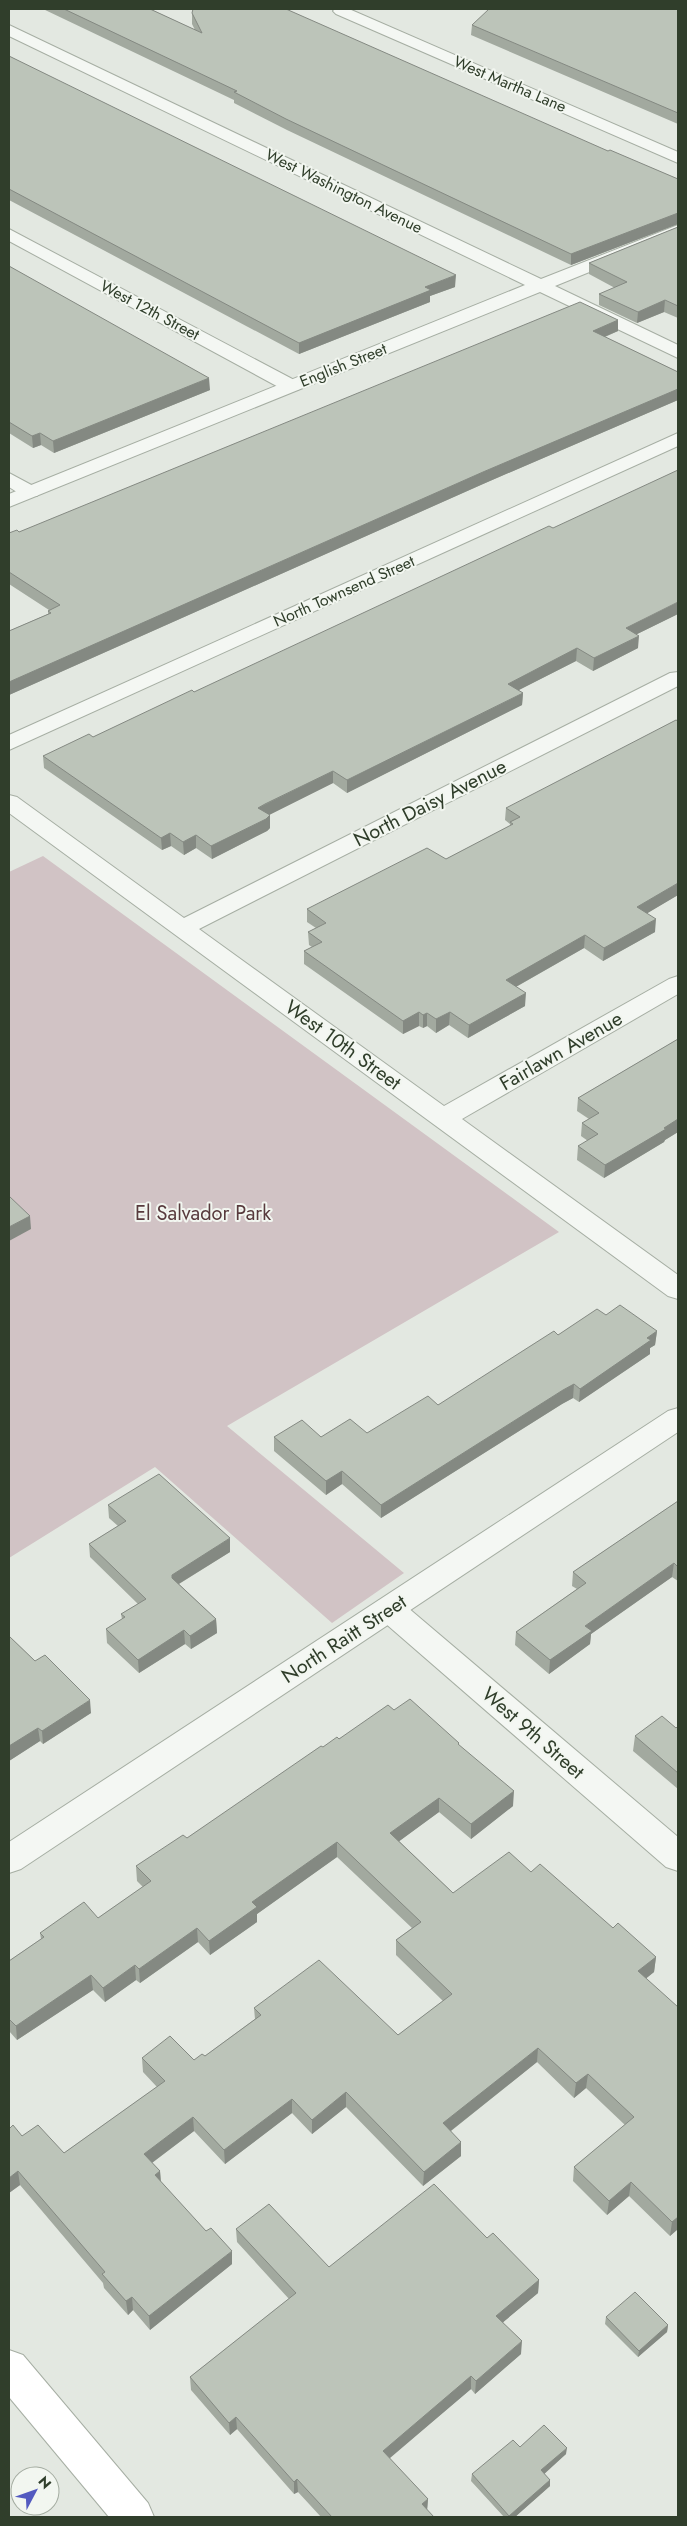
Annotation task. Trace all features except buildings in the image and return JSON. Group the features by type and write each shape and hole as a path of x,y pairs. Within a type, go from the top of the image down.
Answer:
{"main road":[{"path":"9,2368 134,2517"}],"street":[{"name":"West Martha Lane","path":"341,11 678,158"},
{"name":"West Washington Avenue","path":"9,30 678,352"},
{"name":"English Street","path":"9,501 678,230"},
{"name":"West 12th Street","path":"9,234 291,386"},
{"name":"North Townsend Street","path":"9,743 678,439"},
{"path":"9,480 30,492"},
{"name":"North Daisy Avenue","path":"182,928 678,678"},
{"name":"West 10th Street","path":"9,802 678,1288"},
{"name":"Fairlawn Avenue","path":"443,1118 678,984"},
{"name":"North Raitt Street","path":"9,1859 678,1418"},
{"name":"West 9th Street","path":"388,1609 678,1857"}],"green space":[{"name":"El Salvador Park","path":"43,856 559,1232 227,1426 404,1573 332,1623 155,1467 9,1558 9,872"}]}
